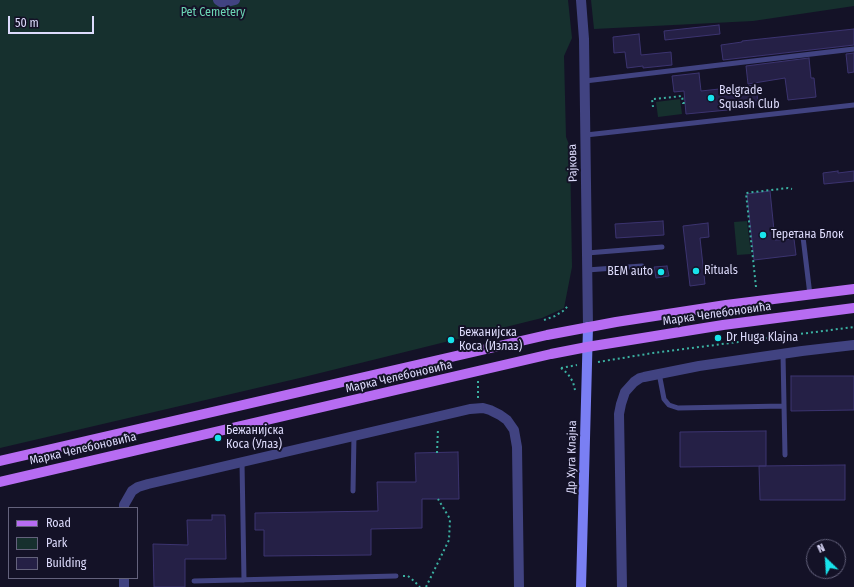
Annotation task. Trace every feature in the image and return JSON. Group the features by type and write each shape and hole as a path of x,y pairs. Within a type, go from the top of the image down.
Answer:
{"main road":[{"name":"Марка Челебоновића","path":"0,461 588,327 726,305 854,289"},
{"name":"Марка Челебоновића","path":"0,482 551,354 723,325 854,308"},
{"name":"Др Хуга Клајна","path":"581,587 588,327"}],"street":[{"path":"218,0 221,2 235,0"},
{"name":"Рајкова","path":"581,0 585,81 588,327"},
{"path":"622,587 619,414 625,392 634,382 640,378 659,373 699,366 783,353 854,345"},
{"path":"124,507 132,491 138,487 159,481 470,408 490,410 507,420 514,430 517,446 519,587"}],"lane":[{"path":"585,81 854,49"},
{"path":"586,135 854,106"},
{"path":"803,237 810,295"},
{"path":"587,253 662,247"},
{"path":"588,270 642,266"},
{"path":"783,353 785,455"},
{"path":"659,373 664,398 670,405 678,408 784,406"},
{"path":"353,491 354,435"},
{"path":"242,462 244,580"},
{"path":"194,581 396,576"}],"path":[{"path":"652,107 652,99 682,96 683,103 685,103"},
{"path":"756,287 746,193 788,188 792,189"},
{"path":"544,320 555,316 568,306"},
{"path":"607,360 854,327"},
{"path":"478,380 478,408"},
{"path":"437,453 438,416"},
{"path":"426,587 449,540 450,519 438,499"},
{"path":"396,576 408,576 420,587"}],"green space":[{"name":"Pet Cemetery","path":"0,0 568,0 572,38 564,56 566,137 570,147 572,267 564,308 542,318 304,377 0,448"},
{"path":"591,0 854,0 854,6 753,21 594,29"},
{"path":"680,99 682,114 658,117 656,102"},
{"path":"747,221 751,254 737,255 734,222"}],"building":[{"path":"719,25 720,34 665,40 664,31"},
{"path":"854,29 854,45 723,60 721,45 742,41"},
{"path":"639,34 641,55 671,52 672,65 627,68 625,52 614,53 613,37"},
{"path":"854,53 854,72 848,73 846,54"},
{"path":"809,58 811,78 814,78 816,97 788,100 785,78 748,84 746,66"},
{"path":"699,73 701,91 756,85 758,104 738,107 738,109 686,114 684,91 674,92 672,76"},
{"path":"838,171 838,173 854,171 854,181 824,184 823,173"},
{"name":"Теретана Блок","path":"770,191 775,240 794,239 796,255 754,260 747,194"},
{"path":"663,221 664,235 616,238 615,224"},
{"path":"708,223 709,237 700,238 705,284 690,286 683,226"},
{"name":"BEM auto","path":"667,266 669,276 656,278 654,267"},
{"path":"791,376 854,376 854,410 791,411"},
{"path":"766,431 766,466 680,467 680,432"},
{"path":"458,452 459,499 422,499 422,528 371,529 371,555 264,556 264,530 255,530 255,513 378,511 377,482 416,482 415,453"},
{"path":"845,465 845,500 760,500 759,466"},
{"path":"212,515 225,515 226,559 185,559 185,587 154,587 153,544 188,545 187,520 212,520"}],"place":[{"name":"Belgrade Squash Club","path":"711,98"},
{"name":"Теретана Блок","path":"763,235"},
{"name":"Rituals","path":"696,271"},
{"name":"BEM auto","path":"661,272"},
{"name":"Dr Huga Klajna","path":"718,338"},
{"name":"Бежанијска Коса (Излаз)","path":"451,340"},
{"name":"Бежанијска Коса (Улаз)","path":"218,438"}]}
